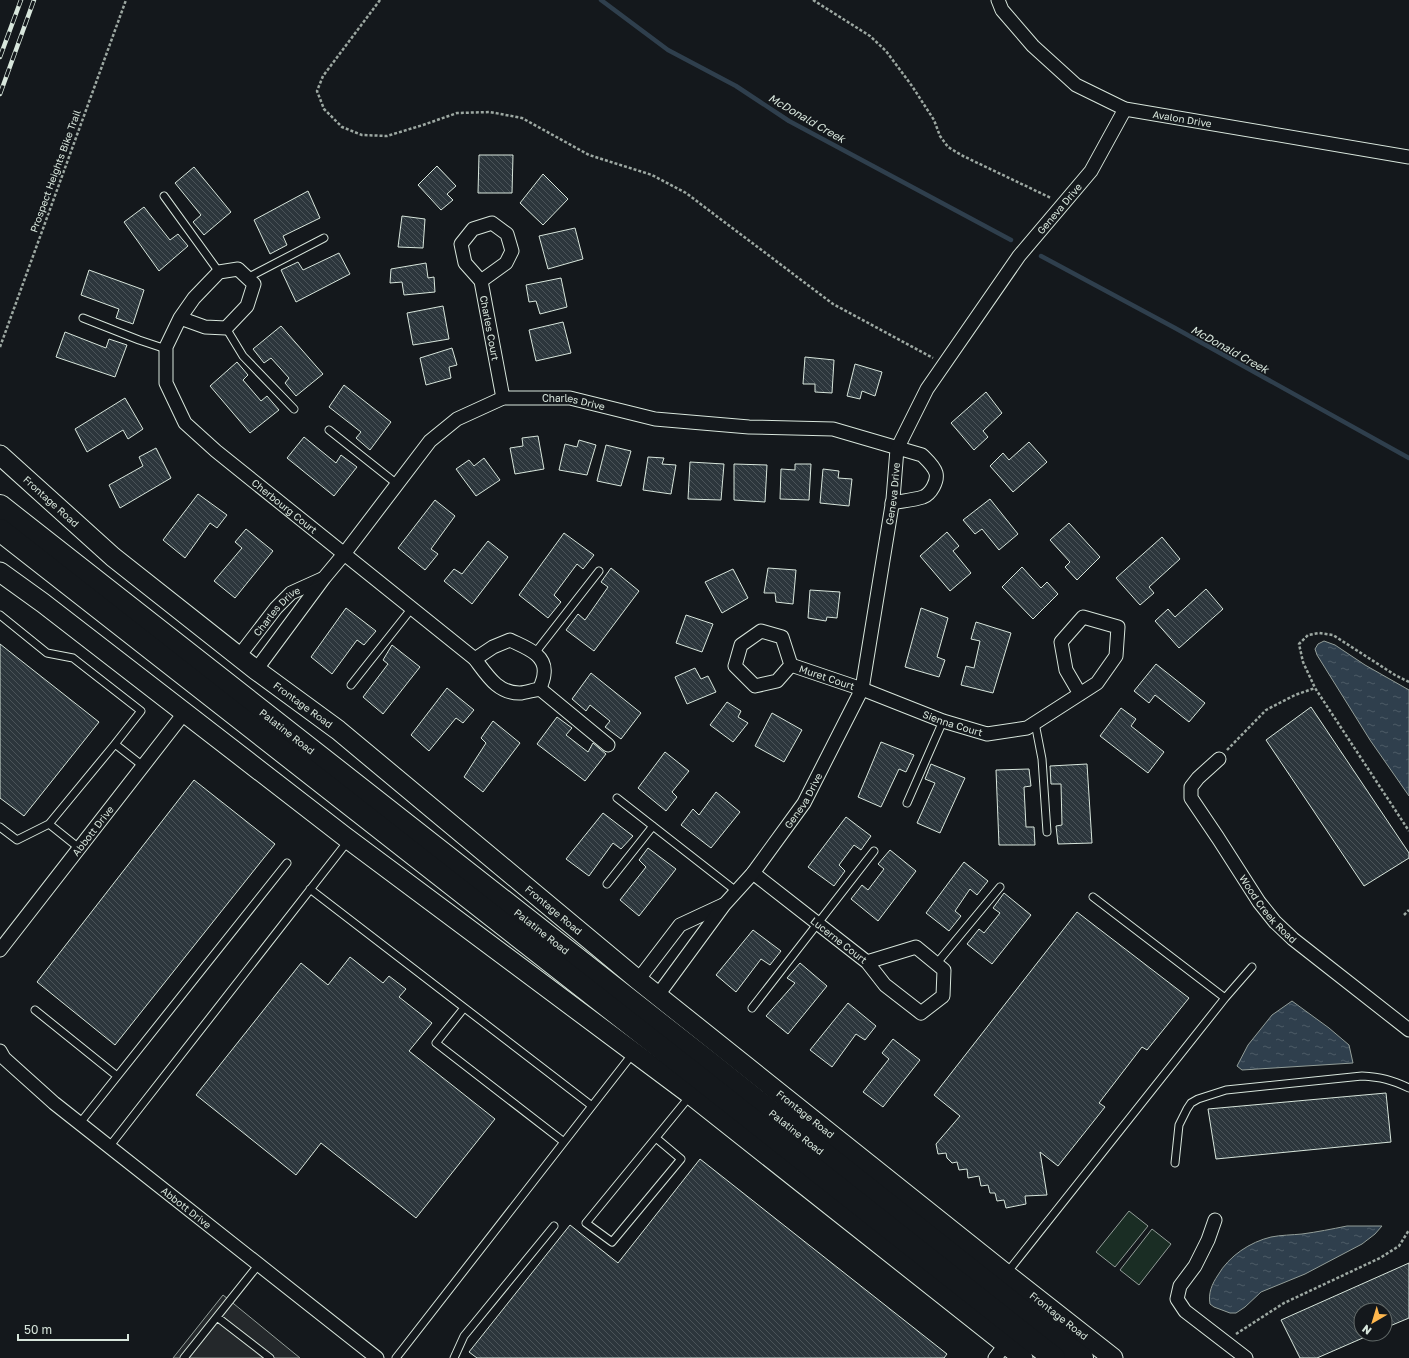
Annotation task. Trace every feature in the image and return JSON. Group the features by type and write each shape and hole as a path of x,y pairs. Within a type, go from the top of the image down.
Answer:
{"highway":[{"name":"Palatine Road","path":"0,506 662,1024 1082,1358"},
{"name":"Palatine Road","path":"0,530 709,1085 1054,1358"}],"street":[{"name":"Avalon Drive","path":"998,0 1002,10 1033,46 1076,85 1125,109 1409,157"},
{"name":"Geneva Drive","path":"658,995 724,905 753,873 804,803 862,689 892,503 897,449 927,389 1019,256 1091,170 1125,109"},
{"name":"Charles Court","path":"481,281 506,263 512,251 507,234 492,223 473,229 462,244 465,263 481,281 503,398"},
{"path":"180,318 205,327 226,328 247,306 254,284 238,270 219,272"},
{"name":"Cherbourg Court","path":"219,272 194,298 180,318 166,349 166,383 185,423 216,451 475,659 487,676 502,690 520,693 540,689"},
{"name":"Charles Drive","path":"256,670 324,578 430,441 457,419 503,398 570,398 655,419 749,427 833,429 897,449 922,455 931,464 936,473 935,483 931,490 925,497 892,503"},
{"name":"Frontage Road","path":"0,455 113,557 256,670 338,730 638,980 1005,1274 1113,1358"},
{"path":"0,572 43,603 185,712 349,840 691,1095 1000,1351 1023,1358"},
{"name":"Charles Drive","path":"239,656 276,608 291,593 324,578"},
{"name":"Sienna Court","path":"862,689 943,721 987,734 1027,728 1080,694 1097,682 1116,656 1118,627 1083,617 1060,642 1066,670 1080,694"},
{"path":"761,631 782,637 791,666 777,681 755,686 735,666 741,645 761,631"},
{"path":"475,659 494,647 510,640 535,653 542,659 545,672 540,689 608,745"},
{"name":"Muret Court","path":"791,666 862,689"},
{"name":"Abbott Drive","path":"0,950 185,712"},
{"name":"Wood Creek Road","path":"1219,759 1198,778 1191,788 1190,798 1218,838 1259,902 1275,922 1293,939 1409,1030"},
{"name":"Lucerne Court","path":"753,873 867,962 885,985 921,1013 943,996 944,970 937,963"},
{"name":"Geneva Drive","path":"638,980 680,925 724,905"},
{"path":"867,962 916,946 937,963"},
{"name":"Abbott Drive","path":"0,1051 4,1058 54,1102 378,1358"},
{"path":"1215,1220 1208,1240 1195,1266 1180,1286 1177,1299 1186,1311 1246,1358"}],"lane":[{"path":"164,196 219,272"},
{"path":"247,278 324,238"},
{"path":"83,318 166,349"},
{"path":"226,328 243,356 294,409"},
{"path":"329,430 397,484"},
{"path":"535,653 599,571"},
{"path":"351,685 412,608"},
{"path":"0,615 47,653 73,658 141,711 50,824 16,840 0,827"},
{"path":"907,803 943,721"},
{"path":"1035,723 1042,759 1047,832"},
{"path":"115,744 143,766"},
{"path":"617,798 736,891"},
{"path":"50,824 79,848"},
{"path":"606,884 653,826"},
{"path":"110,1146 349,840"},
{"path":"752,1008 874,851"},
{"path":"80,1123 287,863"},
{"path":"937,963 1000,887"},
{"path":"310,889 592,1106"},
{"path":"1093,897 1225,998"},
{"path":"1005,1274 1252,966"},
{"path":"464,1008 436,1043 564,1142"},
{"path":"35,1010 117,1076"},
{"path":"396,1358 634,1052"},
{"path":"1176,1163 1178,1125 1191,1103 1198,1099 1226,1090 1362,1076 1393,1080 1409,1088"},
{"path":"656,1138 681,1159 612,1242 586,1223 691,1095"},
{"path":"454,1358 464,1336 554,1226"},
{"path":"184,1358 259,1264"},
{"path":"217,1317 270,1358"}],"path":[{"name":"Prospect Heights Bike Trail","path":"0,347 126,0"},
{"path":"380,0 322,76 318,91 324,109 342,127 362,135 387,136 457,113 490,112 522,118 589,155 652,175 686,193 833,304 944,364"},
{"path":"813,0 870,36 886,51 912,86 934,120 940,136 948,147 962,156 1063,204"},
{"path":"1409,682 1395,675 1333,636 1319,633 1308,635 1299,644 1303,662 1315,688 1409,831"},
{"path":"1219,759 1266,710 1295,695 1315,688"},
{"path":"1404,915 1409,910"},
{"path":"1227,1343 1239,1331 1284,1303 1380,1258 1400,1246 1409,1230"}],"green space":[{"path":"1129,1211 1148,1226 1115,1267 1096,1252"},
{"path":"1152,1229 1171,1244 1139,1285 1120,1270"}],"shaded area":[{"path":"223,1295 300,1358 173,1358"}],"water":[{"path":"1324,641 1335,645 1365,665 1409,690 1409,796 1370,740 1317,655 1315,649 1318,644"},
{"path":"1292,1001 1329,1028 1349,1045 1353,1063 1242,1070 1237,1066 1248,1045 1272,1015"},
{"path":"1347,1226 1382,1226 1375,1234 1362,1244 1305,1274 1261,1292 1236,1313 1230,1313 1210,1304 1211,1289 1223,1268 1234,1256 1255,1242 1271,1237 1308,1233"}],"building":[{"path":"479,155 513,155 512,193 478,193"},
{"path":"437,166 456,186 447,194 453,200 441,210 418,185"},
{"path":"194,167 231,212 204,235 193,222 201,215 175,183"},
{"path":"543,174 568,199 543,225 520,203"},
{"path":"308,191 320,218 283,236 287,245 270,254 254,220"},
{"path":"144,207 170,240 178,234 188,246 159,271 124,222"},
{"path":"402,216 425,219 423,248 398,247"},
{"path":"575,228 583,259 548,269 539,236"},
{"path":"339,253 350,274 296,302 281,270 298,262 303,270"},
{"path":"426,263 428,278 434,277 435,292 404,295 402,282 390,283 391,269"},
{"path":"89,270 144,290 133,324 116,318 119,309 81,295"},
{"path":"561,278 567,307 540,314 536,301 529,302 526,285"},
{"path":"443,306 449,339 413,345 407,313"},
{"path":"563,322 571,353 536,361 529,330"},
{"path":"281,326 323,374 296,396 285,383 289,378 271,358 264,363 253,349"},
{"path":"65,332 106,348 109,339 127,345 115,377 56,357"},
{"path":"452,348 457,365 449,367 451,378 426,385 420,358"},
{"path":"805,357 834,360 832,393 815,392 815,384 803,384"},
{"path":"237,362 248,375 243,380 261,401 267,396 279,410 250,433 210,386"},
{"path":"855,364 882,372 875,396 862,391 860,399 847,396"},
{"path":"344,385 391,422 370,450 356,438 361,432 329,407"},
{"path":"986,392 1002,413 983,431 988,437 974,450 951,423"},
{"path":"125,398 143,429 128,439 123,430 87,452 75,429"},
{"path":"538,436 544,469 515,474 510,448 523,446 522,438"},
{"path":"304,437 336,463 341,455 357,467 334,496 287,458"},
{"path":"579,440 596,445 587,475 559,470 565,444 577,447"},
{"path":"1029,442 1047,462 1013,492 990,466 1003,453 1009,460"},
{"path":"606,445 631,451 621,486 597,481"},
{"path":"156,448 171,478 120,508 109,485 143,466 139,457"},
{"path":"648,457 664,458 662,464 676,465 671,494 643,490"},
{"path":"484,458 500,480 476,496 456,469 469,460 474,466"},
{"path":"690,462 724,464 721,500 688,499"},
{"path":"734,464 767,465 765,502 734,500"},
{"path":"795,464 811,464 809,500 780,499 781,469 795,470"},
{"path":"823,469 839,471 838,478 852,479 849,506 820,503"},
{"path":"198,494 227,515 217,528 210,523 185,558 163,540"},
{"path":"990,499 1018,534 999,550 982,529 975,534 963,520"},
{"path":"435,500 455,516 431,549 438,554 425,570 398,548"},
{"path":"1069,523 1100,557 1077,580 1065,567 1070,562 1050,540"},
{"path":"246,529 273,551 235,598 214,581 242,548 235,542"},
{"path":"947,532 959,546 953,551 971,573 950,591 920,556"},
{"path":"564,533 594,555 583,569 577,564 554,595 561,602 548,618 519,595"},
{"path":"1162,537 1180,559 1149,587 1154,593 1140,605 1116,578"},
{"path":"488,541 508,557 472,604 444,581 454,569 462,574"},
{"path":"1022,567 1041,588 1047,582 1058,594 1033,619 1002,587"},
{"path":"611,568 639,591 594,651 566,630 578,614 585,620 608,587 601,582"},
{"path":"768,568 796,570 793,604 776,602 775,593 764,593"},
{"path":"733,569 748,598 722,613 705,582"},
{"path":"1206,589 1223,609 1179,648 1155,621 1168,609 1175,617"},
{"path":"810,590 840,592 837,618 827,617 826,621 808,618"},
{"path":"346,608 376,631 364,645 357,640 332,674 311,657"},
{"path":"921,608 948,618 937,657 945,660 939,677 905,667"},
{"path":"686,615 713,624 702,652 676,643"},
{"path":"976,622 1011,633 993,693 961,685 966,666 974,668 980,641 971,639"},
{"path":"0,644 99,722 24,816 0,798"},
{"path":"392,645 420,667 383,714 363,697 388,664 383,660"},
{"path":"1156,664 1205,703 1189,722 1155,695 1149,703 1134,691"},
{"path":"695,668 701,679 708,676 716,692 687,704 675,677"},
{"path":"591,673 641,713 621,739 605,727 610,721 590,705 586,711 572,699"},
{"path":"447,688 474,710 463,723 456,718 429,751 411,735"},
{"path":"727,702 741,711 738,717 748,723 733,742 710,725"},
{"path":"1311,707 1409,853 1409,858 1364,886 1266,740"},
{"path":"1121,708 1136,719 1131,726 1164,752 1148,773 1100,736"},
{"path":"772,713 802,730 784,762 755,746"},
{"path":"557,717 572,728 566,735 588,752 593,743 606,754 585,781 537,744"},
{"path":"493,721 520,743 483,792 464,777 486,743 481,738"},
{"path":"881,742 914,755 906,772 899,769 881,807 858,797"},
{"path":"665,752 689,771 672,792 677,797 666,811 638,788"},
{"path":"931,764 965,778 940,833 917,823 935,783 925,779"},
{"path":"1087,764 1092,843 1058,844 1056,826 1062,825 1061,784 1051,784 1050,766"},
{"path":"1029,769 1031,786 1024,787 1026,827 1034,827 1035,845 999,845 996,770"},
{"path":"194,780 275,844 115,1045 37,982"},
{"path":"716,792 740,812 711,848 681,825 693,809 699,815"},
{"path":"603,813 633,836 621,849 613,843 589,876 566,859"},
{"path":"846,817 871,836 861,850 854,845 839,865 845,871 834,886 808,867"},
{"path":"648,848 676,869 639,916 620,900 646,867 639,860"},
{"path":"890,850 916,871 878,921 851,899 862,885 868,890 884,869 878,864"},
{"path":"964,862 988,881 977,895 970,889 955,911 961,916 949,931 926,913"},
{"path":"1004,893 1031,915 992,964 967,944 979,929 984,933 1000,913 993,908"},
{"path":"1077,912 1189,998 1147,1050 1142,1047 1099,1103 1105,1107 1058,1166 1040,1152 1047,1195 1025,1196 1026,1204 1006,1208 1004,1200 997,1201 995,1193 990,1193 988,1185 981,1186 979,1176 968,1178 967,1169 959,1170 957,1162 952,1163 947,1158 946,1153 938,1154 936,1144 960,1116 934,1095"},
{"path":"753,930 781,951 770,965 761,959 736,992 716,975"},
{"path":"350,957 383,983 389,976 406,989 399,997 432,1023 409,1051 495,1119 416,1218 321,1143 296,1175 196,1095 301,963 328,985"},
{"path":"800,963 827,986 788,1034 766,1016 795,983 787,978"},
{"path":"848,1003 876,1026 865,1040 856,1034 832,1067 810,1050"},
{"path":"893,1039 920,1060 883,1107 863,1092 889,1059 882,1053"},
{"path":"1386,1093 1391,1142 1216,1159 1208,1109"},
{"path":"700,1159 947,1354 944,1358 477,1358 469,1352 570,1225 618,1263"},
{"path":"1409,1263 1409,1318 1393,1325 1393,1302 1353,1302 1354,1342 1317,1358 1300,1358 1281,1320"}],"waterway":[{"name":"McDonald Creek","path":"601,0 668,50 736,86 789,121 1011,240"},
{"name":"McDonald Creek","path":"1041,256 1175,328 1409,458"}],"railway":[{"path":"0,57 21,0"},
{"path":"0,94 34,0"}]}
